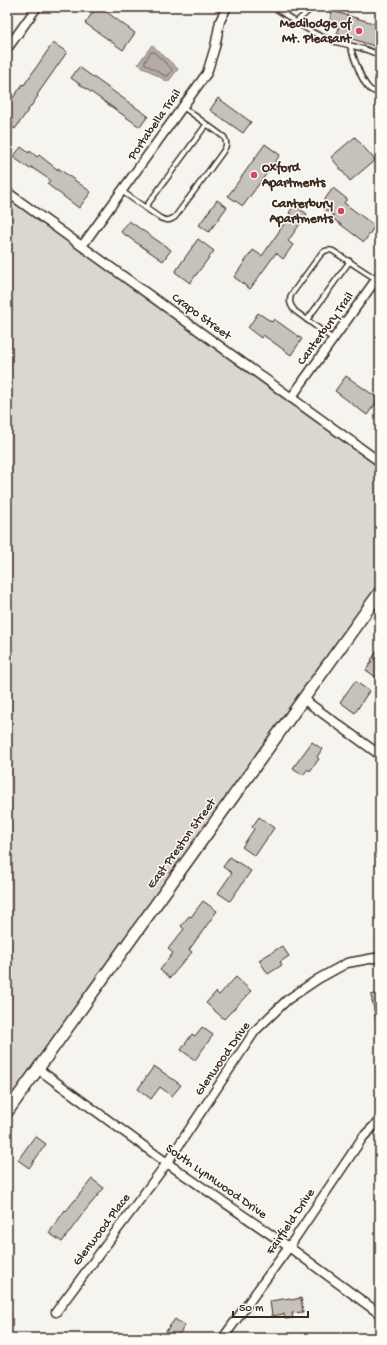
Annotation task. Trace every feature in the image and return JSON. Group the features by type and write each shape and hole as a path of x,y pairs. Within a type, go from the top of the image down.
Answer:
{"street":[{"path":"7,49 37,7"},
{"name":"Portabella Trail","path":"82,246 207,73 215,47 220,21 226,7"},
{"name":"Crapo Street","path":"7,192 380,462"},
{"name":"Canterbury Trail","path":"292,398 378,277"},
{"name":"East Preston Street","path":"7,1112 380,592"},
{"path":"303,699 380,755"},
{"name":"Glenwood Drive","path":"167,1163 255,1031 265,1021 287,1000 347,963 380,957"},
{"name":"South Lynnwood Drive","path":"38,1069 167,1163 289,1247 380,1314"},
{"name":"Fairfield Drive","path":"223,1338 289,1247 363,1137 380,1120"},
{"name":"Glenwood Place","path":"56,1312 167,1163"}],"lane":[{"path":"275,7 312,33 333,41 376,53 380,56"},
{"path":"296,22 313,7"},
{"path":"350,46 363,80 373,91 380,91"},
{"path":"122,192 166,221 170,220 175,217 226,147 227,142 224,137 183,107"},
{"path":"145,208 206,125"},
{"path":"333,340 295,311 289,301 291,295 316,260 324,250 329,249 378,277"},
{"path":"307,320 350,261"}],"shaded area":[{"path":"7,192 380,462 380,592 7,1112"}],"water":[{"path":"152,45 178,69 168,82 138,64"}],"building":[{"path":"97,7 100,7 135,33 123,50 85,23"},
{"name":"Medilodge of Mt. Pleasant","path":"332,11 380,25 380,48 337,34 339,28 329,23"},
{"path":"53,43 67,52 15,129 12,127 7,134 7,106 23,84 24,85"},
{"path":"79,67 148,116 140,127 71,78"},
{"name":"Oxford Apartments","path":"218,98 251,122 243,133 210,110"},
{"path":"355,137 375,160 350,181 331,157"},
{"name":"Oxford Apartments","path":"265,144 280,155 243,206 228,196"},
{"path":"21,147 29,153 30,151 37,157 39,155 58,170 58,168 91,192 79,208 47,184 50,180 31,167 30,169 13,157"},
{"name":"Canterbury Apartments","path":"333,188 347,199 344,203 375,226 364,242 332,218 334,216 320,206"},
{"name":"Oxford Apartments","path":"217,200 227,207 209,232 199,225"},
{"path":"294,205 307,214 288,241 293,245 283,259 276,253 250,289 234,277 253,250 262,256 291,214 289,213"},
{"path":"129,221 171,250 163,261 121,232"},
{"path":"198,239 214,251 190,283 175,272"},
{"path":"258,313 272,322 274,319 302,339 291,355 263,335 261,338 248,328"},
{"path":"346,376 379,399 367,415 335,391"},
{"path":"380,647 380,673 377,678 366,670"},
{"path":"355,681 369,691 355,713 340,702"},
{"path":"312,742 322,749 317,757 319,759 310,771 308,769 303,775 293,768"},
{"path":"259,817 274,828 255,856 242,847 254,829 252,827"},
{"path":"230,857 251,871 230,901 218,893 232,873 223,867"},
{"path":"203,901 217,911 189,950 192,952 170,978 160,970 173,953 168,949 184,929 181,926 189,916 191,917"},
{"path":"282,946 289,956 280,962 282,965 268,974 259,960"},
{"path":"236,977 251,991 224,1019 206,1003 216,992 219,995"},
{"path":"380,993 380,1020 376,1020 371,995"},
{"path":"202,1027 213,1035 195,1060 181,1050 192,1034 195,1036"},
{"path":"154,1066 181,1085 172,1096 160,1087 151,1099 138,1089"},
{"path":"35,1136 46,1144 29,1168 18,1160"},
{"path":"92,1179 104,1188 62,1242 49,1233 65,1210 66,1211"},
{"path":"290,1298 291,1300 301,1298 303,1312 292,1313 293,1318 285,1319 284,1314 272,1316 270,1301"},
{"path":"175,1319 185,1326 176,1338 161,1338"}],"place":[{"name":"Medilodge of Mt. Pleasant","path":"359,31"},
{"name":"Oxford Apartments","path":"254,175"},
{"name":"Canterbury Apartments","path":"341,211"}]}
